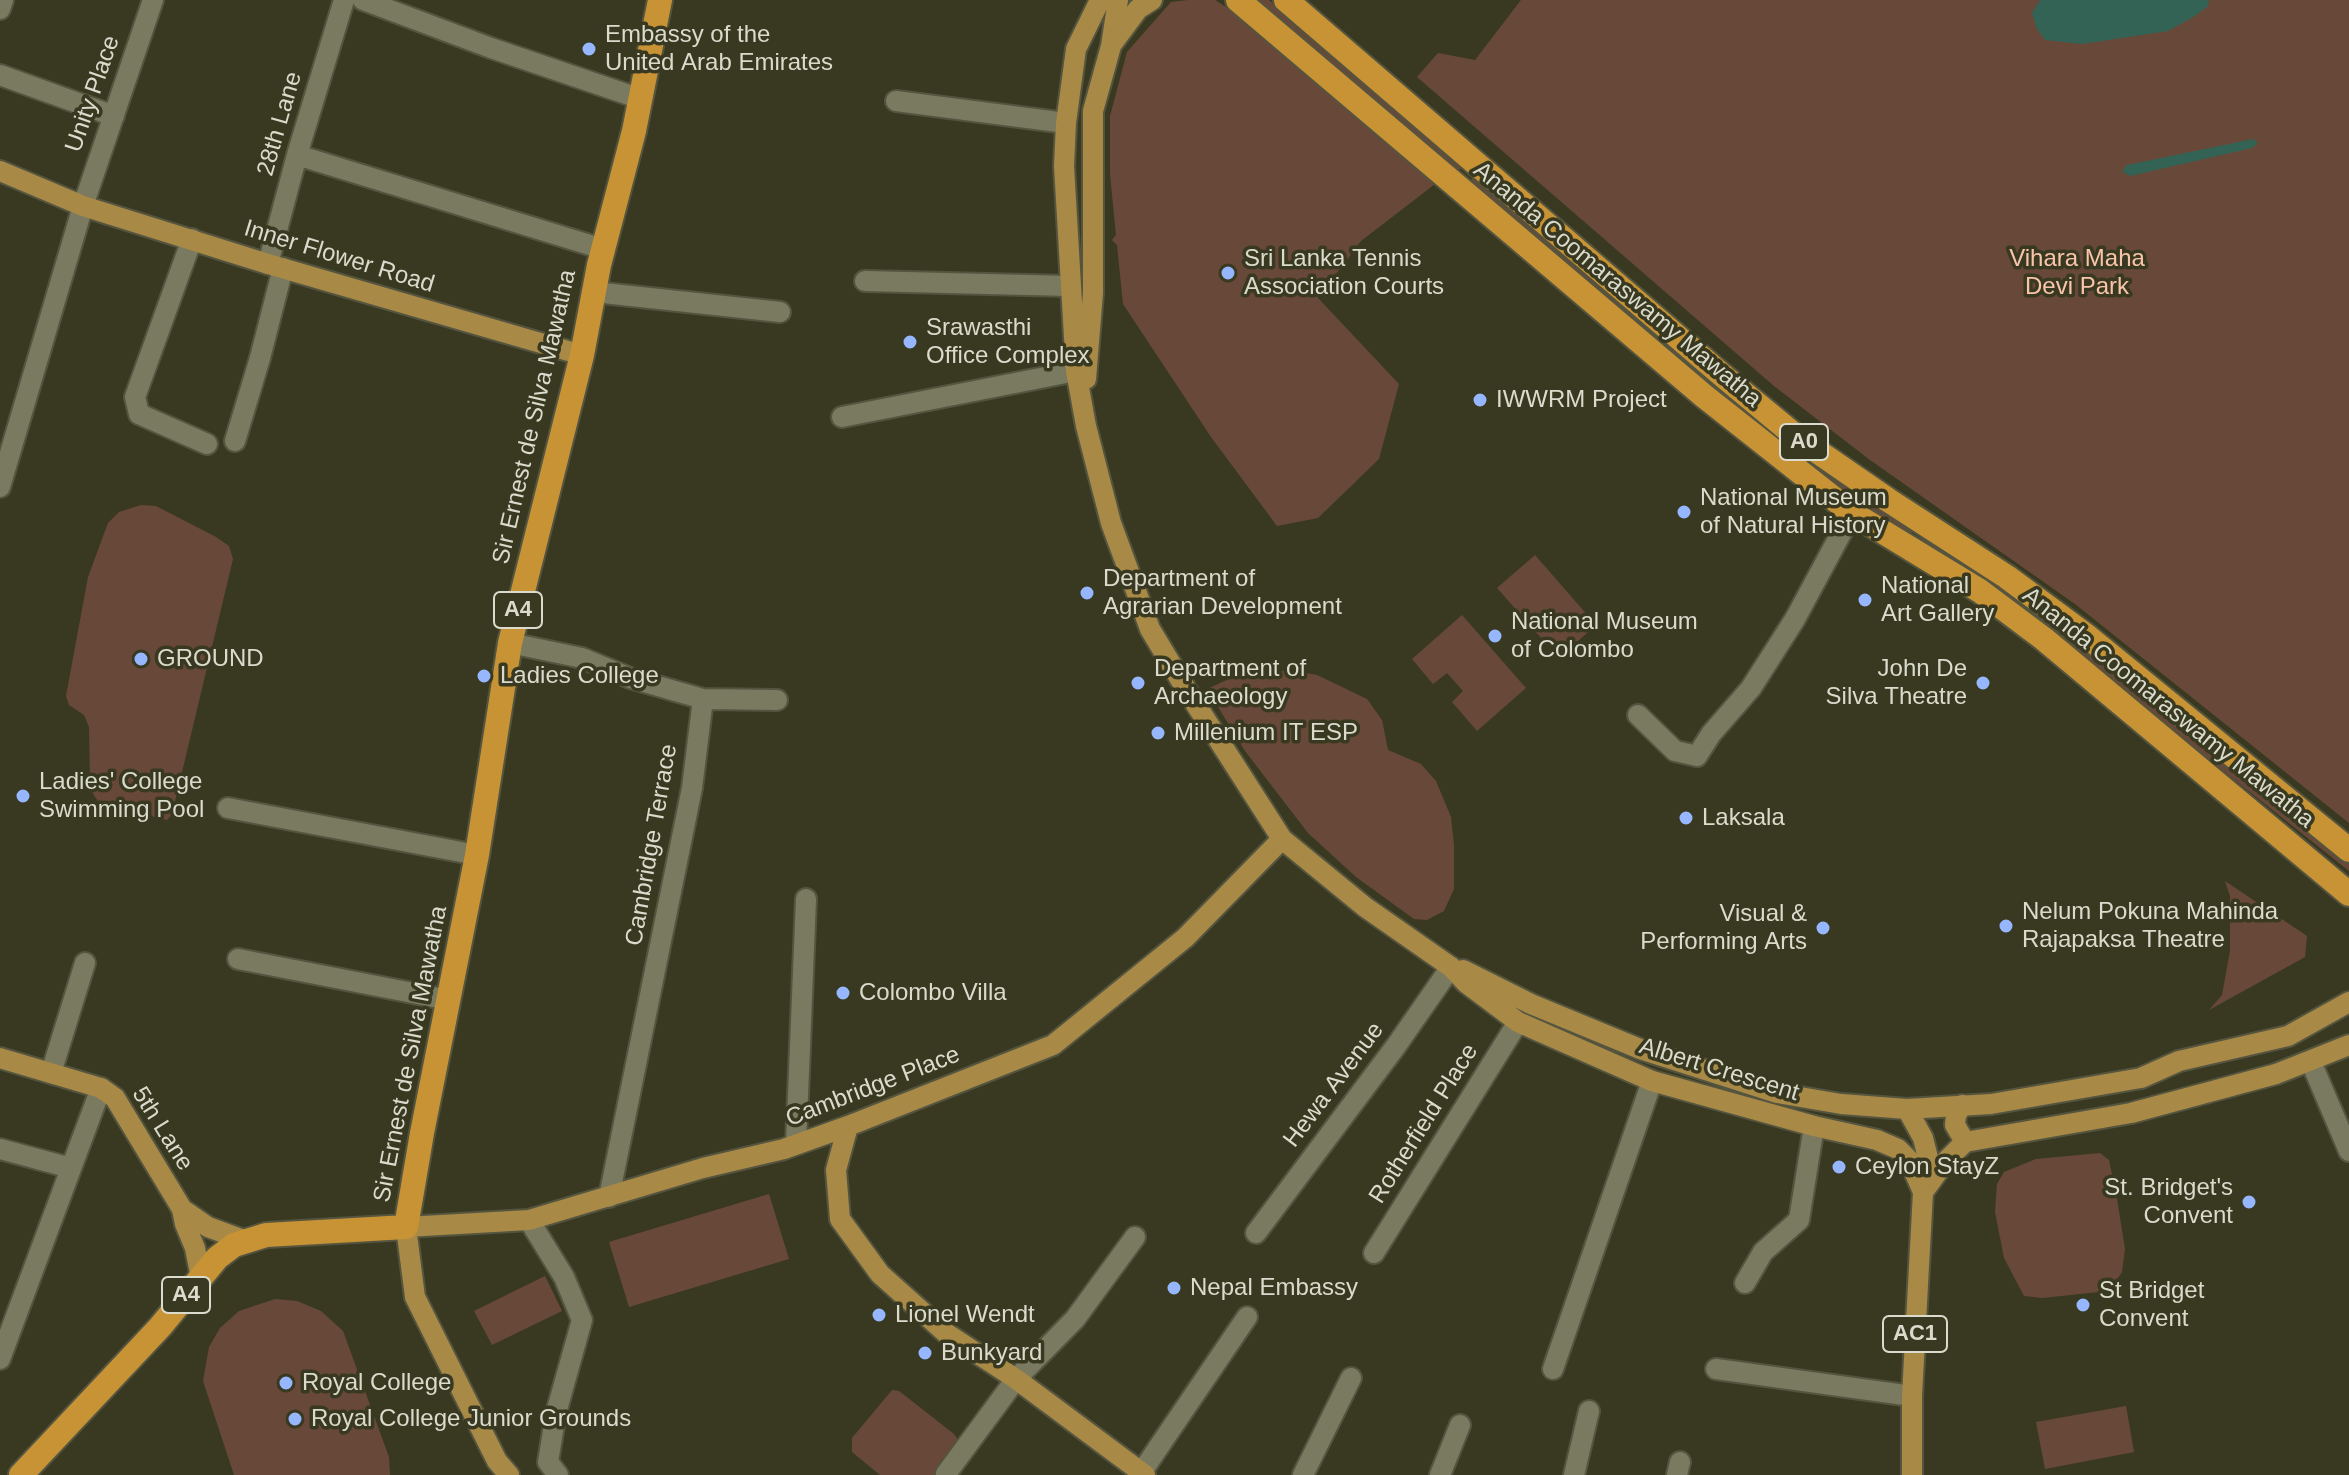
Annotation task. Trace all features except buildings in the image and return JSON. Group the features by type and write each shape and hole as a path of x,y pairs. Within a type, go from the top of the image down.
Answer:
{"highway":[{"name":"Sir Ernest de Silva Mawatha","path":"406,1227 477,855 510,643 582,355 603,249 634,131 638,98 660,0"},
{"name":"Ananda Coomaraswamy Mawatha","path":"1286,0 1798,438 2007,577 2077,629 2349,850"},
{"name":"Ananda Coomaraswamy Mawatha","path":"1238,3 1704,396 1852,513 1980,591 2044,639 2349,894"},
{"name":"A4","path":"21,1475 160,1327 217,1258 234,1245 266,1235 406,1227"}],"main road":[{"path":"1076,49 1087,0"},
{"path":"1076,49 1100,0"},
{"path":"1083,407 1093,293 1093,111 1111,46 1118,0"},
{"path":"1111,46 1138,9 1152,0"},
{"name":"Albert Crescent","path":"1076,49 1064,166 1069,286 1076,371 1111,523 1150,629 1282,839 1365,907 1451,967 1466,983 1518,1022 1652,1081 1814,1126 1877,1140 1898,1149 1909,1160 1923,1192"},
{"name":"Inner Flower Road","path":"0,171 83,206 582,355"},
{"name":"Cambridge Place","path":"406,1227 529,1220 796,1144 1053,1045 1185,938 1282,839"},
{"name":"Albert Crescent","path":"1451,967 1469,972 1531,1004 1640,1049 1777,1093 1841,1104 1907,1109 1991,1104 2141,1078 2179,1061 2288,1036 2349,1002"},
{"path":"1923,1192 1945,1162 1965,1142 2131,1113 2311,1062 2349,1045"},
{"name":"5th Lane","path":"0,1058 101,1088 115,1098 182,1209 201,1278"},
{"path":"1688,1090 1719,1074"},
{"path":"1962,1105 1955,1125 1965,1142"},
{"path":"1907,1109 1927,1149 1929,1162 1923,1192"},
{"path":"848,1126 836,1170 840,1219 880,1274 946,1333 1016,1379 1143,1474"},
{"name":"AC1","path":"1912,1475 1912,1396 1923,1192"},
{"name":"5th Lane","path":"182,1209 208,1227 246,1241"},
{"path":"406,1227 415,1297 497,1461 509,1475"}],"street":[{"path":"0,9 3,0"},
{"name":"Unity Place","path":"0,487 83,206 153,0"},
{"name":"28th Lane","path":"235,441 260,358 297,155 344,0"},
{"path":"363,0 638,98"},
{"path":"0,75 114,116"},
{"path":"896,101 1066,123"},
{"path":"297,155 603,249"},
{"path":"192,239 135,397 139,414 207,444"},
{"path":"865,281 1069,286"},
{"path":"594,292 780,312"},
{"path":"842,417 1076,371"},
{"path":"1638,715 1675,751 1697,756 1711,734 1751,688 1795,619 1852,513"},
{"path":"510,643 582,658 630,678 703,699 777,700"},
{"name":"Cambridge Terrace","path":"609,1197 692,788 703,699"},
{"path":"228,808 477,855"},
{"path":"796,1144 806,899"},
{"path":"238,959 449,1000"},
{"path":"51,1073 85,963"},
{"name":"Hewa Avenue","path":"1256,1233 1451,967"},
{"name":"Rotherfield Place","path":"1374,1253 1518,1022"},
{"path":"2311,1062 2349,1151"},
{"path":"1553,1369 1652,1081"},
{"path":"0,1359 101,1088"},
{"path":"1745,1283 1763,1252 1799,1220 1814,1126"},
{"path":"0,1149 71,1168"},
{"path":"529,1220 564,1277 582,1320 556,1413 548,1462 558,1475"},
{"path":"946,1474 1016,1379 1075,1319 1135,1237"},
{"path":"1143,1474 1247,1317"},
{"path":"1716,1369 1912,1396"},
{"path":"1303,1475 1351,1378"},
{"path":"1574,1475 1589,1411"},
{"path":"1440,1475 1460,1425"}],"green space":[{"name":"Sri Lanka Tennis Association Courts","path":"1215,0 1251,23 1401,149 1435,184 1361,241 1318,298 1399,384 1379,459 1318,518 1277,526 1211,437 1123,304 1117,245 1112,240 1116,235 1110,174 1110,116 1127,52 1171,2"},
{"path":"1255,0 1269,0 1464,165 1459,170"},
{"name":"Vihara Maha Devi Park","path":"1521,0 2349,0 2349,823 2075,604 1870,460 1774,386 1417,77 1438,53 1475,60"},
{"path":"1477,174 1915,527 1910,535 1865,508 1788,453 1470,181"},
{"name":"GROUND","path":"141,505 156,506 216,537 229,546 233,559 172,814 167,820 99,803 92,792 90,779 89,727 84,715 69,705 66,696 88,577 108,523 119,512"},
{"path":"1925,533 2042,614 2349,861 2349,871 2035,621 1920,541"},
{"path":"1535,555 1596,625 1559,658 1497,588"},
{"path":"1462,615 1526,688 1477,731 1452,702 1463,691 1447,673 1433,684 1412,659"},
{"path":"1260,671 1317,675 1367,699 1382,720 1388,750 1421,764 1436,781 1451,817 1454,845 1454,889 1444,911 1427,920 1414,919 1356,877 1308,833 1245,751 1207,689 1231,678"},
{"path":"2225,881 2307,936 2305,957 2209,1010 2222,995 2230,951 2230,896"},
{"path":"2100,1153 2109,1160 2117,1199 2125,1249 2122,1272 2116,1281 2099,1292 2042,1298 2024,1296 2004,1258 1995,1212 1997,1184 2004,1172 2036,1159"},
{"path":"769,1194 789,1259 629,1307 609,1242"},
{"path":"545,1276 562,1311 492,1345 474,1311"},
{"name":"Royal College Junior Grounds","path":"275,1299 297,1301 321,1311 343,1331 389,1457 390,1475 234,1475 203,1381 209,1347 220,1328 239,1311"},
{"path":"892,1390 899,1391 954,1434 960,1443 943,1475 880,1475 852,1452 852,1438"},
{"path":"2126,1406 2134,1452 2045,1469 2036,1422"}],"water":[{"path":"2040,0 2209,0 2208,6 2195,16 2168,31 2082,44 2045,40 2037,29 2032,13"},
{"path":"2253,139 2258,143 2252,148 2130,176 2122,171 2127,165"}],"place":[{"name":"Embassy of the United Arab Emirates","path":"589,49"},
{"name":"Sri Lanka Tennis Association Courts","path":"1228,273"},
{"name":"Srawasthi Office Complex","path":"910,342"},
{"name":"IWWRM Project","path":"1480,400"},
{"name":"National Museum of Natural History","path":"1684,512"},
{"name":"Department of Agrarian Development","path":"1087,593"},
{"name":"National Art Gallery","path":"1865,600"},
{"name":"National Museum of Colombo","path":"1495,636"},
{"name":"GROUND","path":"141,659"},
{"name":"Ladies College","path":"484,676"},
{"name":"Department of Archaeology","path":"1138,683"},
{"name":"John De Silva Theatre","path":"1983,683"},
{"name":"Millenium IT ESP","path":"1158,733"},
{"name":"Ladies' College Swimming Pool","path":"23,796"},
{"name":"Laksala","path":"1686,818"},
{"name":"Nelum Pokuna Mahinda Rajapaksa Theatre","path":"2006,926"},
{"name":"Visual & Performing Arts","path":"1823,928"},
{"name":"Colombo Villa","path":"843,993"},
{"name":"Ceylon StayZ","path":"1839,1167"},
{"name":"St. Bridget's Convent","path":"2249,1202"},
{"name":"Nepal Embassy","path":"1174,1288"},
{"name":"St Bridget Convent","path":"2083,1305"},
{"name":"Lionel Wendt","path":"879,1315"},
{"name":"Bunkyard","path":"925,1353"},
{"name":"Royal College","path":"286,1383"},
{"name":"Royal College Junior Grounds","path":"295,1419"}]}
